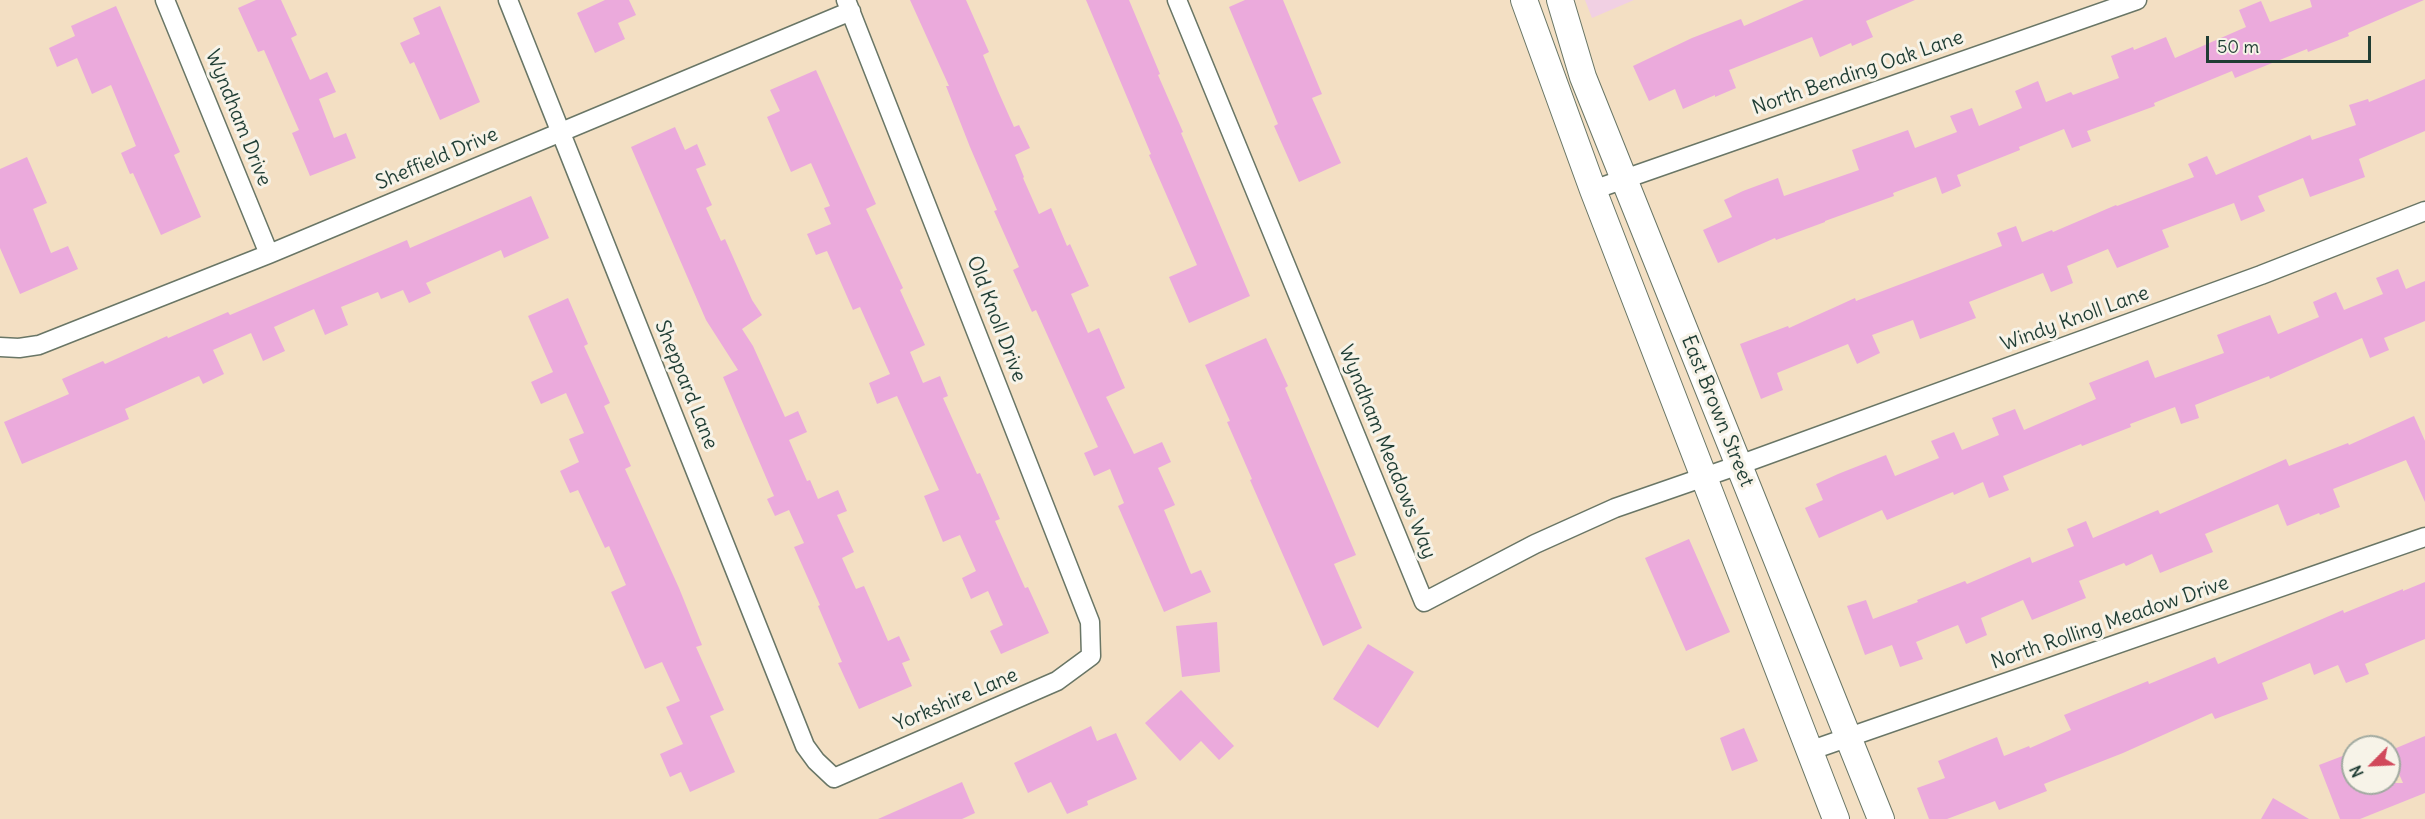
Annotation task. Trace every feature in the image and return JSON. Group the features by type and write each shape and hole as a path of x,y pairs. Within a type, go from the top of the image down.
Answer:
{"main road":[{"name":"East Brown Street","path":"1524,0 1593,190 1836,819"},
{"name":"East Brown Street","path":"1560,0 1583,77 1881,819"}],"street":[{"name":"Wyndham Drive","path":"165,0 269,254"},
{"name":"Sheppard Lane","path":"508,0 805,746 816,761 834,778"},
{"name":"Wyndham Meadows Way","path":"1177,0 1424,602 1535,544 1615,508 1739,465"},
{"name":"North Bending Oak Lane","path":"1593,190 2137,0"},
{"name":"Sheffield Drive","path":"0,347 19,348 39,345 269,254 562,132 849,6"},
{"name":"Old Knoll Drive","path":"849,6 1090,622 1091,656"},
{"name":"Windy Knoll Lane","path":"1739,465 2304,259 2425,211"},
{"name":"North Rolling Meadow Drive","path":"1809,751 2425,537"},
{"name":"Yorkshire Lane","path":"834,778 1057,681 1091,656"}],"shaded area":[{"path":"1585,0 1634,0 1592,18"}],"building":[{"path":"256,0 281,0 297,35 291,38 310,80 327,72 336,92 319,99 334,138 346,133 356,158 310,176 292,133 299,130 264,50 258,52 238,8"},
{"path":"605,0 629,0 636,15 618,23 625,39 595,53 577,13"},
{"path":"910,0 966,0 989,52 983,55 998,91 1014,127 1019,125 1030,148 1015,155 1023,178 1039,214 1051,208 1067,246 1070,244 1089,286 1071,294 1088,333 1099,328 1125,388 1106,397 1134,454 1162,442 1171,462 1158,468 1175,505 1164,510 1191,574 1201,570 1211,592 1164,612 1118,506 1124,503 1110,469 1094,476 1084,453 1098,447 1036,310 1032,312 1013,270 1019,267 994,211 997,210 946,86 949,86"},
{"path":"1086,0 1129,0 1183,132 1181,133 1250,296 1189,323 1169,277 1197,265"},
{"path":"1245,0 1283,0 1322,94 1312,98 1341,163 1299,182 1274,126 1278,124 1229,7"},
{"path":"1804,0 1915,0 1866,21 1873,37 1852,46 1851,43 1820,57 1812,37 1729,70 1736,88 1715,97 1715,95 1683,109 1675,89 1649,101 1633,66 1692,38 1741,19 1744,26"},
{"path":"2310,0 2424,0 2348,33 2349,36 2308,52 2307,49 2235,78 2232,71 2154,103 2155,106 2087,131 2091,141 2072,148 2064,129 2019,147 2020,150 1957,175 1961,186 1942,194 1936,177 1893,193 1894,196 1776,240 1775,238 1718,263 1703,230 1732,217 1724,200 1743,191 1778,178 1784,196 1859,170 1852,150 1908,130 1915,148 1957,132 1950,116 1972,108 1979,126 2022,108 2015,91 2038,81 2046,102 2071,92 2073,95 2119,78 2111,56 2133,47 2134,50 2166,37 2175,58 2246,27 2239,10 2261,1 2270,22 2312,7"},
{"path":"116,6 180,152 174,155 201,217 161,235 133,173 130,174 121,153 136,146 111,85 92,94 77,58 57,67 49,48 75,36 71,26"},
{"path":"440,6 480,102 440,120 414,62 410,64 400,43 420,34 413,18"},
{"path":"816,70 876,204 866,209 903,288 900,290 925,345 910,352 923,383 940,376 948,396 943,398 1000,519 995,521 1025,588 1028,587 1049,633 1001,654 990,631 1003,625 988,591 971,599 962,578 976,571 960,535 943,542 924,496 939,490 897,396 877,404 869,383 890,374 860,307 853,310 827,251 816,255 807,234 831,224 824,208 830,206 811,163 791,172 767,117 780,111 770,90"},
{"path":"2425,79 2425,131 2359,159 2365,177 2310,197 2303,178 2258,196 2265,211 2241,221 2234,203 2162,230 2169,247 2117,268 2108,249 2067,266 2073,283 2051,292 2043,273 1969,302 1976,318 1920,339 1913,320 1872,335 1880,353 1857,364 1848,344 1777,373 1783,390 1761,399 1740,344 1788,326 1789,328 1855,298 1856,301 2002,246 1997,233 2016,226 2022,242 2194,177 2188,164 2207,156 2216,175 2310,135 2312,140 2356,125 2349,105 2368,99 2369,102"},
{"path":"675,127 685,150 697,144 706,165 696,169 712,205 706,208 721,241 725,239 752,300 762,315 742,329 753,346 785,417 798,411 807,432 789,440 807,481 810,480 818,499 838,490 847,511 837,515 854,552 842,558 856,589 864,586 888,641 899,636 910,660 902,663 912,686 859,709 838,663 842,662 818,606 820,605 794,547 804,543 789,510 775,516 767,499 774,496 723,377 738,370 706,320 631,147"},
{"path":"27,157 47,203 33,209 51,253 68,246 78,269 20,294 0,248 0,169"},
{"path":"531,196 549,238 504,258 501,250 426,283 431,293 409,303 403,290 381,299 378,292 341,307 348,325 325,335 314,309 274,327 285,351 263,361 251,333 213,350 224,374 203,384 199,376 125,409 129,419 22,464 4,422 69,394 62,379 103,361 105,364 228,312 230,315 407,240 410,248"},
{"path":"2398,269 2406,289 2425,281 2425,321 2384,338 2389,350 2370,358 2362,338 2270,379 2269,376 2195,405 2199,418 2181,424 2175,407 2130,424 2131,427 2082,446 2081,444 2003,476 2009,490 1989,498 1983,482 1887,520 1882,510 1819,538 1805,508 1823,500 1816,484 1838,474 1886,455 1895,476 1939,458 1931,441 1954,432 1962,450 1999,435 1992,418 2015,409 2024,430 2096,399 2089,383 2148,360 2155,378 2224,353 2217,335 2270,315 2278,334 2319,317 2313,302 2336,292 2344,310 2383,294 2376,278"},
{"path":"568,298 588,344 584,346 610,403 604,406 631,466 625,469 679,588 702,645 696,647 724,710 710,716 735,772 690,792 681,772 670,777 660,754 683,744 666,707 680,701 662,662 645,669 611,592 626,585 609,546 605,548 578,490 570,493 560,471 579,462 569,439 584,433 566,393 541,404 531,382 553,372 528,316"},
{"path":"1266,338 1288,386 1285,388 1356,555 1334,564 1362,628 1323,646 1250,480 1252,479 1227,422 1230,421 1205,365"},
{"path":"2414,416 2425,441 2425,502 2406,460 2333,489 2340,507 2320,515 2319,513 2287,526 2278,504 2205,534 2213,552 2160,573 2152,554 2126,566 2124,563 2079,581 2086,598 2032,620 2023,600 1981,618 1987,635 1966,644 1958,625 1916,642 1923,659 1900,667 1892,645 1865,655 1847,606 1866,600 1873,619 1965,581 1967,584 2030,557 2032,563 2074,546 2067,529 2086,521 2093,538 2158,510 2160,514 2286,459 2289,466 2348,443 2349,445"},
{"path":"1689,539 1730,632 1686,651 1645,558"},
{"path":"2425,582 2425,639 2365,664 2369,674 2346,683 2338,665 2314,675 2310,663 2262,683 2268,699 2215,719 2212,713 2123,753 2044,784 2047,791 1999,810 1995,801 1947,819 1929,819 1917,788 1945,778 1938,761 1997,737 2004,756 2029,746 2030,748 2071,730 2064,715 2215,657 2218,664 2343,610 2344,613"},
{"path":"1217,622 1220,672 1182,677 1176,626"},
{"path":"1368,644 1414,672 1378,728 1333,699"},
{"path":"1181,690 1234,746 1219,760 1201,741 1180,761 1145,723"},
{"path":"1091,726 1097,741 1116,733 1137,779 1087,801 1088,805 1067,814 1051,782 1028,793 1014,763"},
{"path":"1744,728 1758,761 1732,771 1720,738"},
{"path":"2425,736 2425,793 2360,819 2340,819 2319,765 2341,757 2341,795 2401,795 2401,783 2403,783 2401,746"},
{"path":"962,782 975,813 962,819 878,819"},
{"path":"2273,798 2309,819 2261,819"}]}
